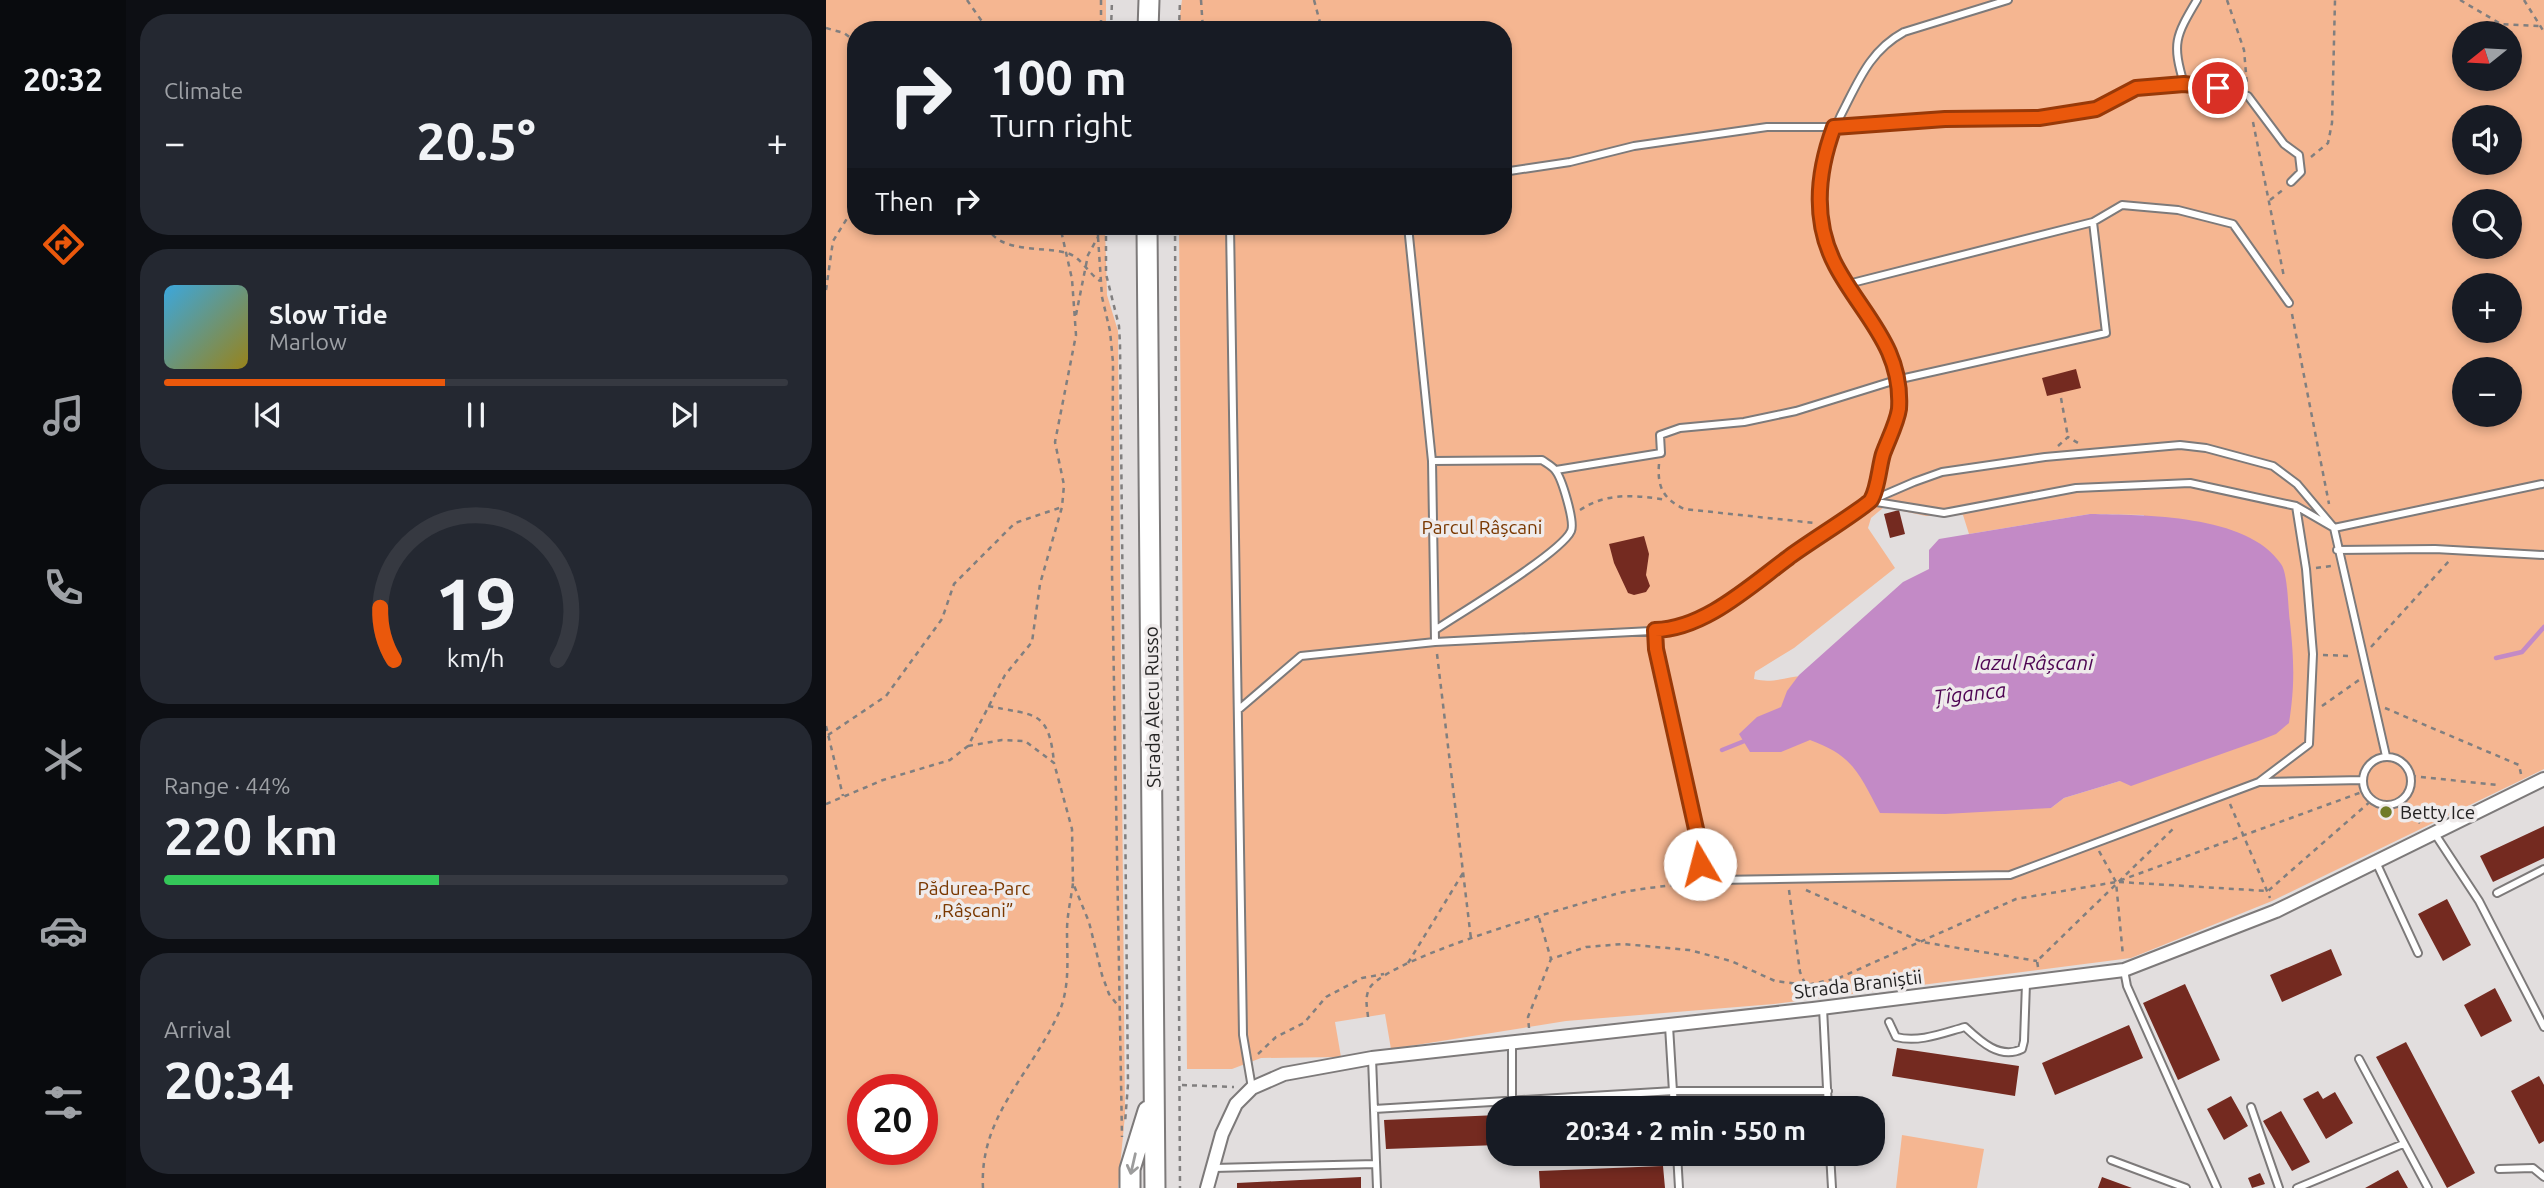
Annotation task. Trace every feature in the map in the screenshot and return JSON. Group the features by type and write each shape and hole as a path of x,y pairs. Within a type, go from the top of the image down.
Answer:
{"main road":[{"path":"1148,21 1149,0"},
{"name":"Strada Alecu Russo","path":"1147,235 1155,1188"},
{"path":"1130,1188 1130,1169 1154,1093"}],"street":[{"name":"Strada Braniștii","path":"1207,1188 1228,1118 1236,1104 1252,1088 1284,1074 1372,1058 1818,1009 2124,970 2276,911 2544,779"}],"lane":[{"path":"1870,501 1899,412 1896,380 1885,340 1828,249 1819,204 1822,161 1834,127 1859,77 1891,39 1904,32 2008,0"},
{"path":"2184,84 2175,52 2180,27 2197,0"},
{"path":"1512,171 1570,162 1634,146 1744,129 1834,127 1945,119 2039,118 2096,109 2136,88 2184,84 2218,88 2248,96 2284,144 2299,155 2301,172 2291,182"},
{"path":"1848,284 2093,222 2122,205 2178,210 2233,224 2289,303"},
{"path":"1556,470 1661,453 1660,435 1680,428 1773,416 1896,380 2106,333 2093,222"},
{"path":"1230,235 1243,1035 1252,1088"},
{"path":"1409,235 1432,461 1435,642"},
{"path":"1238,710 1301,656 1435,642 1679,627 1729,601 1870,501 1942,472 2045,457 2180,445 2206,448 2273,466 2297,484 2334,527 2340,565 2386,757"},
{"path":"1432,461 1542,460 1556,470 1572,516 1572,530 1539,559 1435,630"},
{"path":"1870,501 1944,513 2076,488 2179,483 2225,489 2296,506 2334,527 2542,484"},
{"path":"1655,630 1656,649 1704,875 1716,880 2010,875 2259,782 2309,744 2313,654 2306,569 2296,506"},
{"path":"2337,550 2544,555"},
{"path":"2386,757 2399,760 2411,776 2410,790 2395,804 2379,804 2365,791 2363,780 2372,761 2386,757"},
{"path":"2259,782 2363,780"},
{"path":"2435,834 2479,901 2544,1027"},
{"path":"2376,862 2418,953"},
{"path":"2497,892 2544,869"},
{"path":"2124,970 2127,986 2217,1188"},
{"path":"1889,1022 1896,1037 1926,1038 1965,1027 1993,1049 2015,1052 2022,1049 2033,983"},
{"path":"1818,1009 1828,1096"},
{"path":"1668,1024 1674,1096"},
{"path":"1512,1043 1513,1096"},
{"path":"1372,1058 1377,1188"},
{"path":"2359,1059 2428,1188"},
{"path":"1601,1096 1674,1091 1828,1091"},
{"path":"1374,1109 1486,1103"},
{"path":"2252,1107 2279,1188"},
{"path":"2297,1188 2403,1144"},
{"path":"2111,1160 2186,1188"},
{"path":"1211,1168 1376,1164"},
{"path":"1678,1166 1679,1188"},
{"path":"1831,1166 1832,1188"},
{"path":"2499,1169 2533,1168 2544,1177"}],"path":[{"path":"967,0 982,21"},
{"path":"1101,0 1101,21"},
{"path":"1111,21 1112,0"},
{"path":"1179,21 1180,0"},
{"path":"1201,0 1202,21"},
{"path":"1314,0 1320,21"},
{"path":"2227,0 2244,50 2248,96"},
{"path":"2302,164 2328,143 2334,89 2335,0"},
{"path":"2459,0 2501,24 2540,26"},
{"path":"2524,0 2544,32"},
{"path":"826,28 847,35"},
{"path":"2269,201 2291,182"},
{"path":"826,290 833,241 847,218"},
{"path":"997,235 1007,244 1068,253 1100,281"},
{"path":"826,804 906,773 931,768 950,760 968,746 1005,675 1032,642 1040,584 1062,507 1064,485 1055,442 1076,335 1068,253 1063,235"},
{"path":"1098,237 1100,281 1112,362 1119,1108 1123,1144 1128,1084 1120,344 1106,274 1106,235"},
{"path":"1175,235 1180,1188"},
{"path":"1075,318 1092,244 1098,237"},
{"path":"2061,398 2068,437"},
{"path":"1661,453 1660,486 1667,500"},
{"path":"1572,516 1593,502 1614,496 1637,495 1667,500 1684,509 1833,525"},
{"path":"828,735 886,696 942,619 954,583 1015,523 1062,507"},
{"path":"2313,654 2362,656 2414,603 2459,551"},
{"path":"2306,569 2340,565"},
{"path":"1435,642 1471,939"},
{"path":"2310,714 2366,675"},
{"path":"2373,702 2519,765 2524,787 2411,776"},
{"path":"983,1188 983,1154 996,1121 1060,1009 1069,960 1067,928 1073,883 1072,829 1054,763 1048,728 1034,715 988,706"},
{"path":"826,726 843,796"},
{"path":"968,746 1002,740 1025,741 1054,763"},
{"path":"1551,959 1586,947 1623,944 1689,950 1731,961 1775,981 1807,985 1839,978 2016,899 2116,882 2365,791"},
{"path":"2226,794 2272,901"},
{"path":"2116,882 2268,891 2372,800"},
{"path":"2395,804 2435,834"},
{"path":"2033,983 2037,961 2179,823"},
{"path":"2095,843 2116,882 2124,970"},
{"path":"1408,962 1463,872"},
{"path":"1368,1017 1367,992 1387,974 1408,962 1471,939 1618,893 1695,881 1704,875"},
{"path":"1781,879 1923,942 2037,961"},
{"path":"1781,879 1792,893 1800,972 1818,1009"},
{"path":"1073,883 1089,922 1109,994 1119,1007"},
{"path":"1528,1017 1551,959 1539,918"},
{"path":"1247,1067 1265,1046 1304,1023 1326,996 1362,978 1387,974"},
{"path":"1180,1085 1252,1088"}],"green space":[{"name":"Pădurea-Parc „Râșcani”","path":"826,0 1106,0 1106,21 847,21 847,235 1105,235 1107,295 1118,331 1125,1115 1118,1188 826,1188"},
{"name":"Parcul Râșcani","path":"1182,0 2544,0 2544,769 2272,901 2131,958 1774,1004 1566,1021 1391,1049 1385,1014 1335,1022 1341,1057 1261,1058 1232,1069 1187,1069 1179,235 1512,235 1512,21 1179,21","holes":["1884,507 1926,516 1963,515 1969,534 2090,514 2144,515 2120,781 2064,798 2051,808 2022,808 1812,677 1797,676 1770,681 1754,679 1755,672 1794,648 1895,568 1868,528 1871,518"]},
{"path":"1902,1135 1984,1149 1977,1188 1896,1188"}],"water":[{"name":"Iazul Râșcani","path":"2090,514 2165,517 2220,526 2245,535 2265,548 2281,564 2286,583 2292,648 2289,723 2276,734 2261,740 2131,786 2120,781 2064,798 2051,808 1945,814 1880,813 1854,768 1837,753 1810,740 1781,752 1750,752 1739,734 1757,717 1781,707 1787,691 1799,675 1903,582 1929,569 1929,550 1939,539"}],"building":[{"path":"2076,369 2081,388 2047,396 2042,378"},
{"path":"1899,510 1905,534 1890,538 1884,514"},
{"path":"1644,536 1649,554 1646,575 1650,586 1646,592 1634,595 1628,593 1614,563 1609,544"},
{"path":"2544,826 2544,858 2493,882 2480,856"},
{"path":"2447,899 2471,945 2443,961 2418,914"},
{"path":"2331,949 2342,975 2282,1002 2270,975"},
{"path":"2185,984 2220,1060 2178,1080 2143,1003"},
{"path":"2495,988 2512,1021 2481,1037 2464,1005"},
{"path":"2129,1025 2143,1058 2055,1095 2042,1063"},
{"path":"2406,1042 2475,1173 2447,1188 2376,1057"},
{"path":"1897,1048 2019,1066 2015,1096 1892,1076"},
{"path":"2539,1076 2544,1085 2544,1141 2539,1144 2511,1091"},
{"path":"2318,1091 2323,1099 2335,1092 2353,1123 2326,1139 2303,1099"},
{"path":"2231,1096 2248,1126 2224,1140 2207,1109"},
{"path":"2281,1111 2310,1162 2292,1171 2263,1121"},
{"path":"1486,1116 1486,1145 1386,1149 1384,1120"},
{"path":"1663,1166 1665,1188 1540,1188 1539,1171"},
{"path":"2398,1170 2408,1188 2365,1188"},
{"path":"2260,1173 2265,1184 2252,1188 2248,1178"},
{"path":"1361,1177 1361,1188 1237,1188 1237,1183"},
{"path":"2102,1177 2132,1188 2098,1188"}],"waterway":[{"name":"Țîganca","path":"2496,658 2522,652 2544,627"},
{"name":"Țîganca","path":"1722,750 1747,740"}],"place":[{"name":"Betty Ice","path":"2386,812"}],"route":[{"path":"1700,864 1698,838 1656,649 1655,630 1671,630 1729,601 1817,535 1870,501 1899,412 1892,359 1885,340 1837,268 1828,249 1822,225 1819,184 1822,161 1834,127 1945,119 2039,118 2096,109 2136,88 2184,84 2218,88"}]}
